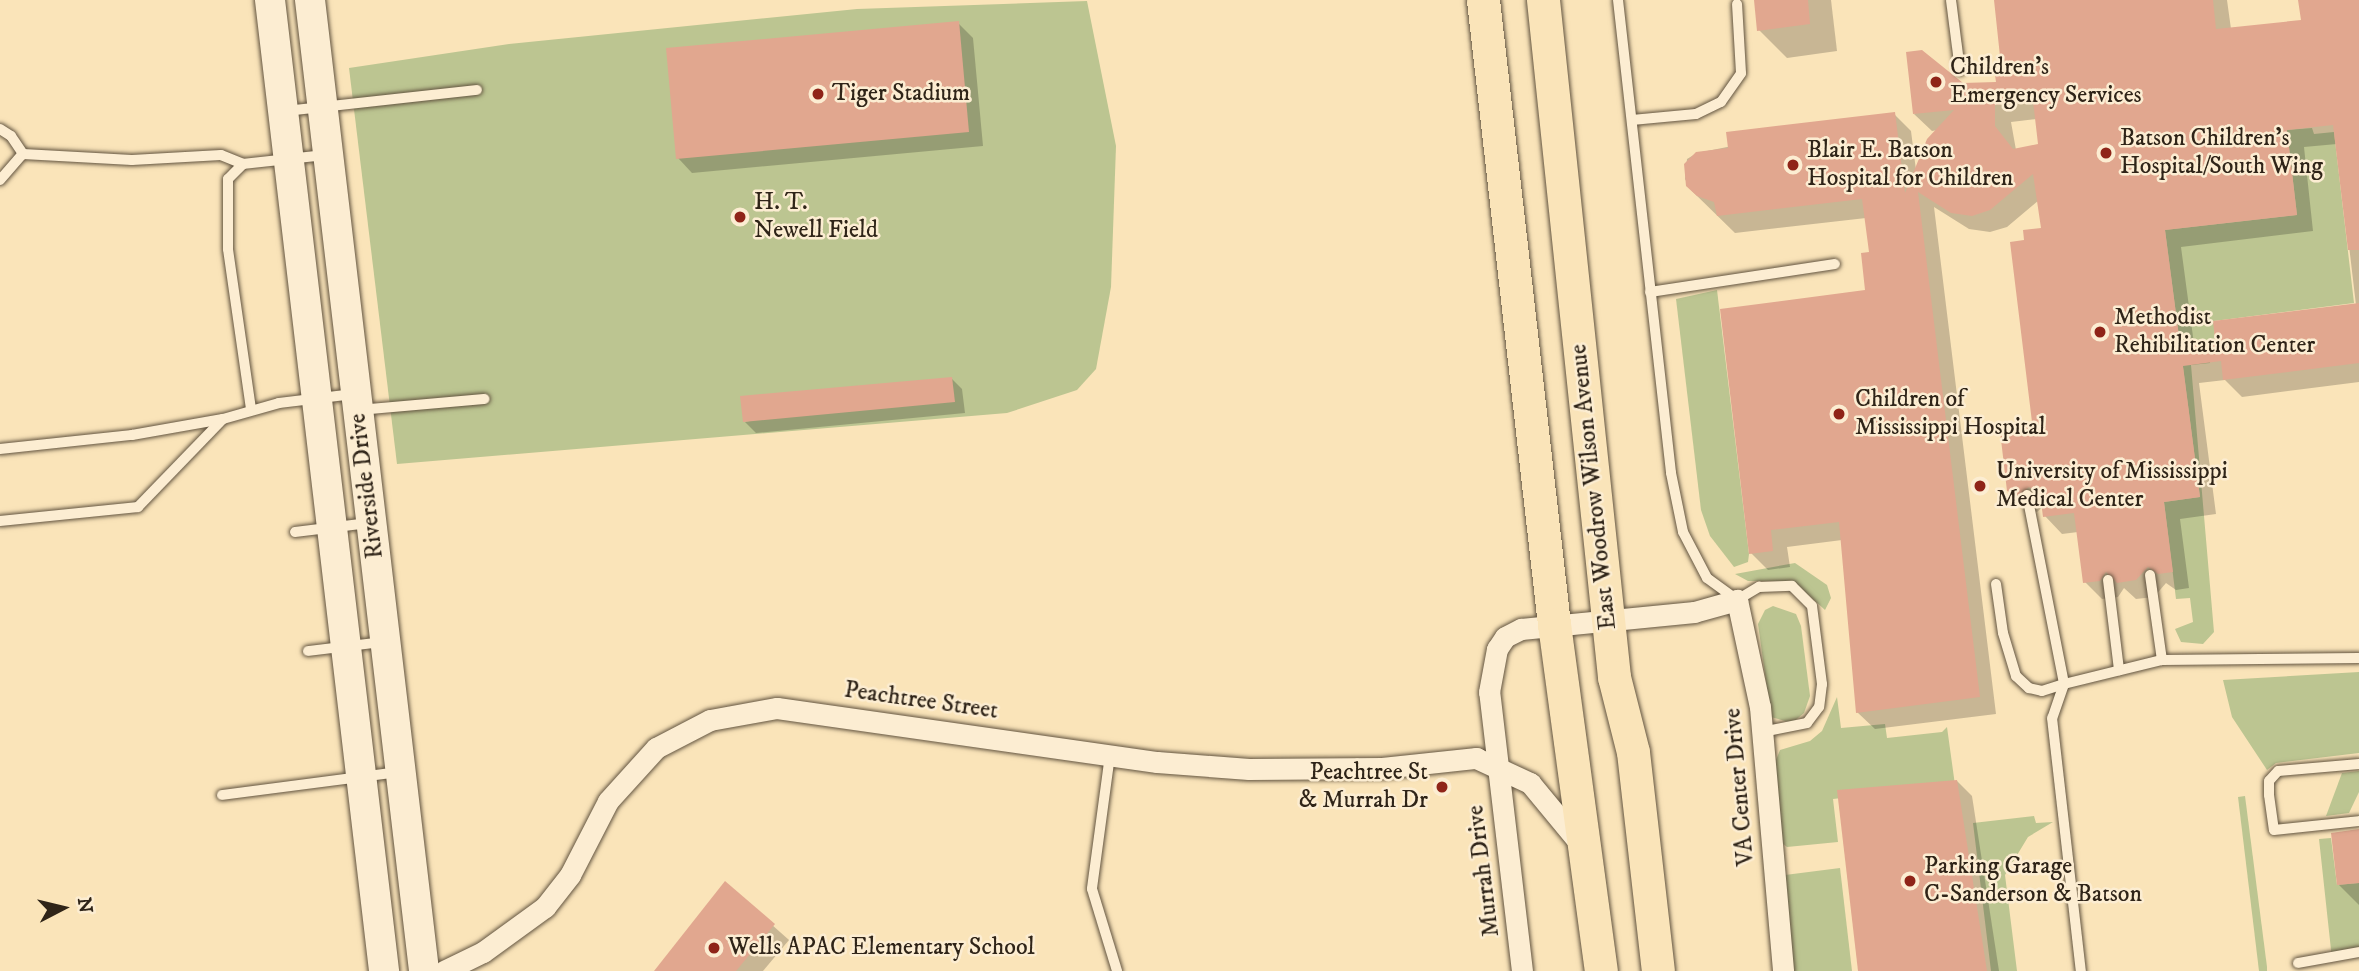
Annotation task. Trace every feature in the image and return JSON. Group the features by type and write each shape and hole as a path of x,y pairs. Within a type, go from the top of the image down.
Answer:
{"main road":[{"path":"1483,0 1554,624 1601,971"},
{"name":"East Woodrow Wilson Avenue","path":"1543,0 1614,677 1633,751 1658,971"}],"street":[{"name":"Riverside Drive","path":"270,0 384,971"},
{"name":"Riverside Drive","path":"310,0 424,971"},
{"path":"1498,766 1489,692 1497,649 1505,638 1521,629 1608,617 1694,612 1737,600"},
{"name":"VA Center Drive","path":"1737,600 1762,732 1783,971"},
{"name":"Peachtree Street","path":"444,971 483,952 545,907 570,875 608,801 656,748 710,720 777,708 1110,755 1249,769 1357,769 1476,758 1530,783 1586,851"},
{"name":"Murrah Drive","path":"1498,766 1522,971"}],"lane":[{"path":"1618,0 1650,292 1683,532 1707,578 1737,600 1759,587 1785,586 1804,595 1812,607 1822,684 1819,707 1807,723 1762,732"},
{"path":"1951,0 1960,71"},
{"path":"1632,120 1696,114 1721,102 1741,73 1737,4"},
{"path":"283,111 477,90"},
{"path":"0,129 11,136 23,154"},
{"path":"23,154 132,160 221,155 243,164 328,155"},
{"path":"0,180 23,154"},
{"path":"243,164 228,179 225,215 251,409"},
{"path":"1650,292 1835,264"},
{"path":"0,449 223,419 251,409 316,398 357,402 485,399"},
{"path":"0,521 138,507 223,419"},
{"path":"2027,495 2034,548 2064,684 2052,718 2081,971"},
{"path":"295,531 371,523"},
{"path":"2150,575 2162,660"},
{"path":"2108,580 2119,670"},
{"path":"1996,584 2003,633 2016,676 2029,688 2042,691 2162,660 2359,658"},
{"path":"308,651 385,641"},
{"path":"1110,755 1093,889 1117,971"},
{"path":"2359,764 2278,771 2269,781 2274,830 2359,821"},
{"path":"222,795 400,772"},
{"path":"2298,963 2359,952"}],"green space":[{"name":"H. T. Newell Field","path":"1087,1 1116,146 1111,287 1096,369 1077,390 1007,413 397,464 349,68 509,44 857,9"},
{"path":"2312,128 2314,134 2334,132 2354,303 2214,321 2215,340 2207,341 2210,363 2191,365 2214,632 2203,644 2181,642 2175,629 2193,622 2190,598 2176,599 2164,502 2200,497 2165,230 2297,215 2287,130"},
{"path":"1717,290 1749,554 1748,562 1734,567 1710,536 1701,510 1676,299"},
{"path":"1795,563 1827,585 1831,598 1825,610 1793,581 1748,581 1735,574"},
{"path":"1773,606 1796,614 1801,626 1810,696 1804,713 1792,723 1771,717 1758,624 1765,610"},
{"path":"2359,672 2359,753 2276,763 2267,770 2232,717 2223,680"},
{"path":"1837,697 1841,728 1885,724 1887,738 1942,732 1947,727 1955,785 1833,799 1838,842 1787,847 1774,836 1776,760 1780,750 1810,741 1822,731"},
{"path":"2359,771 2359,792 2349,813 2326,816 2342,773"},
{"path":"2245,796 2267,971 2259,971 2238,797"},
{"path":"2034,816 2036,823 2053,822 2028,837 2005,875 2017,971 1991,971 1973,823"},
{"path":"2331,838 2337,885 2359,883 2359,957 2332,959 2319,839"},
{"path":"1840,868 1852,971 1789,971 1785,875"}],"building":[{"path":"1754,0 1808,0 1810,24 1757,31"},
{"path":"1994,0 2213,0 2216,29 2301,20 2298,0 2359,0 2359,250 2348,250 2333,125 2287,130 2297,215 2165,230 2180,344 2215,340 2213,321 2359,303 2359,363 2223,380 2221,361 2183,366 2200,497 2164,502 2173,572 2158,574 2148,567 2136,580 2117,583 2106,572 2100,581 2083,583 2074,513 2043,517 2040,494 2029,487 2019,496 2007,491 2000,431 2006,430 2005,425 2032,422 2010,242 2024,240 2023,230 2041,228 2033,174 1990,210 1972,216 1951,213 1918,192 1980,697 1856,713 1839,522 1771,530 1773,551 1749,554 1720,309 1865,290 1861,253 1869,252 1862,199 1717,216 1714,202 1697,196 1686,186 1684,164 1696,152 1728,148 1726,132 1895,112 1905,193 1927,139 1954,110 1913,114 1906,52 1922,50 1963,83 1996,82 1995,75 2002,75","holes":["2033,101 2038,144 2013,149 1995,126 1995,105"]},
{"name":"Tiger Stadium","path":"959,21 969,132 676,159 666,48"},
{"path":"952,377 955,402 743,422 740,396"},
{"name":"Parking Garage C-Sanderson & Batson","path":"1957,780 1987,971 1858,971 1837,790"},
{"path":"2359,829 2359,883 2337,885 2331,833"},
{"name":"Wells APAC Elementary School","path":"725,881 775,924 736,971 654,971"}],"place":[{"name":"Children's Emergency Services","path":"1936,82"},
{"name":"Tiger Stadium","path":"818,94"},
{"name":"Batson Children's Hospital/South Wing","path":"2106,153"},
{"name":"Blair E. Batson Hospital for Children","path":"1793,165"},
{"name":"H. T. Newell Field","path":"740,217"},
{"name":"Methodist Rehibilitation Center","path":"2100,332"},
{"name":"Children of Mississippi Hospital","path":"1839,414"},
{"name":"University of Mississippi Medical Center","path":"1980,486"},
{"name":"Peachtree St & Murrah Dr","path":"1442,787"},
{"name":"Parking Garage C-Sanderson & Batson","path":"1910,881"},
{"name":"Wells APAC Elementary School","path":"714,948"}]}
